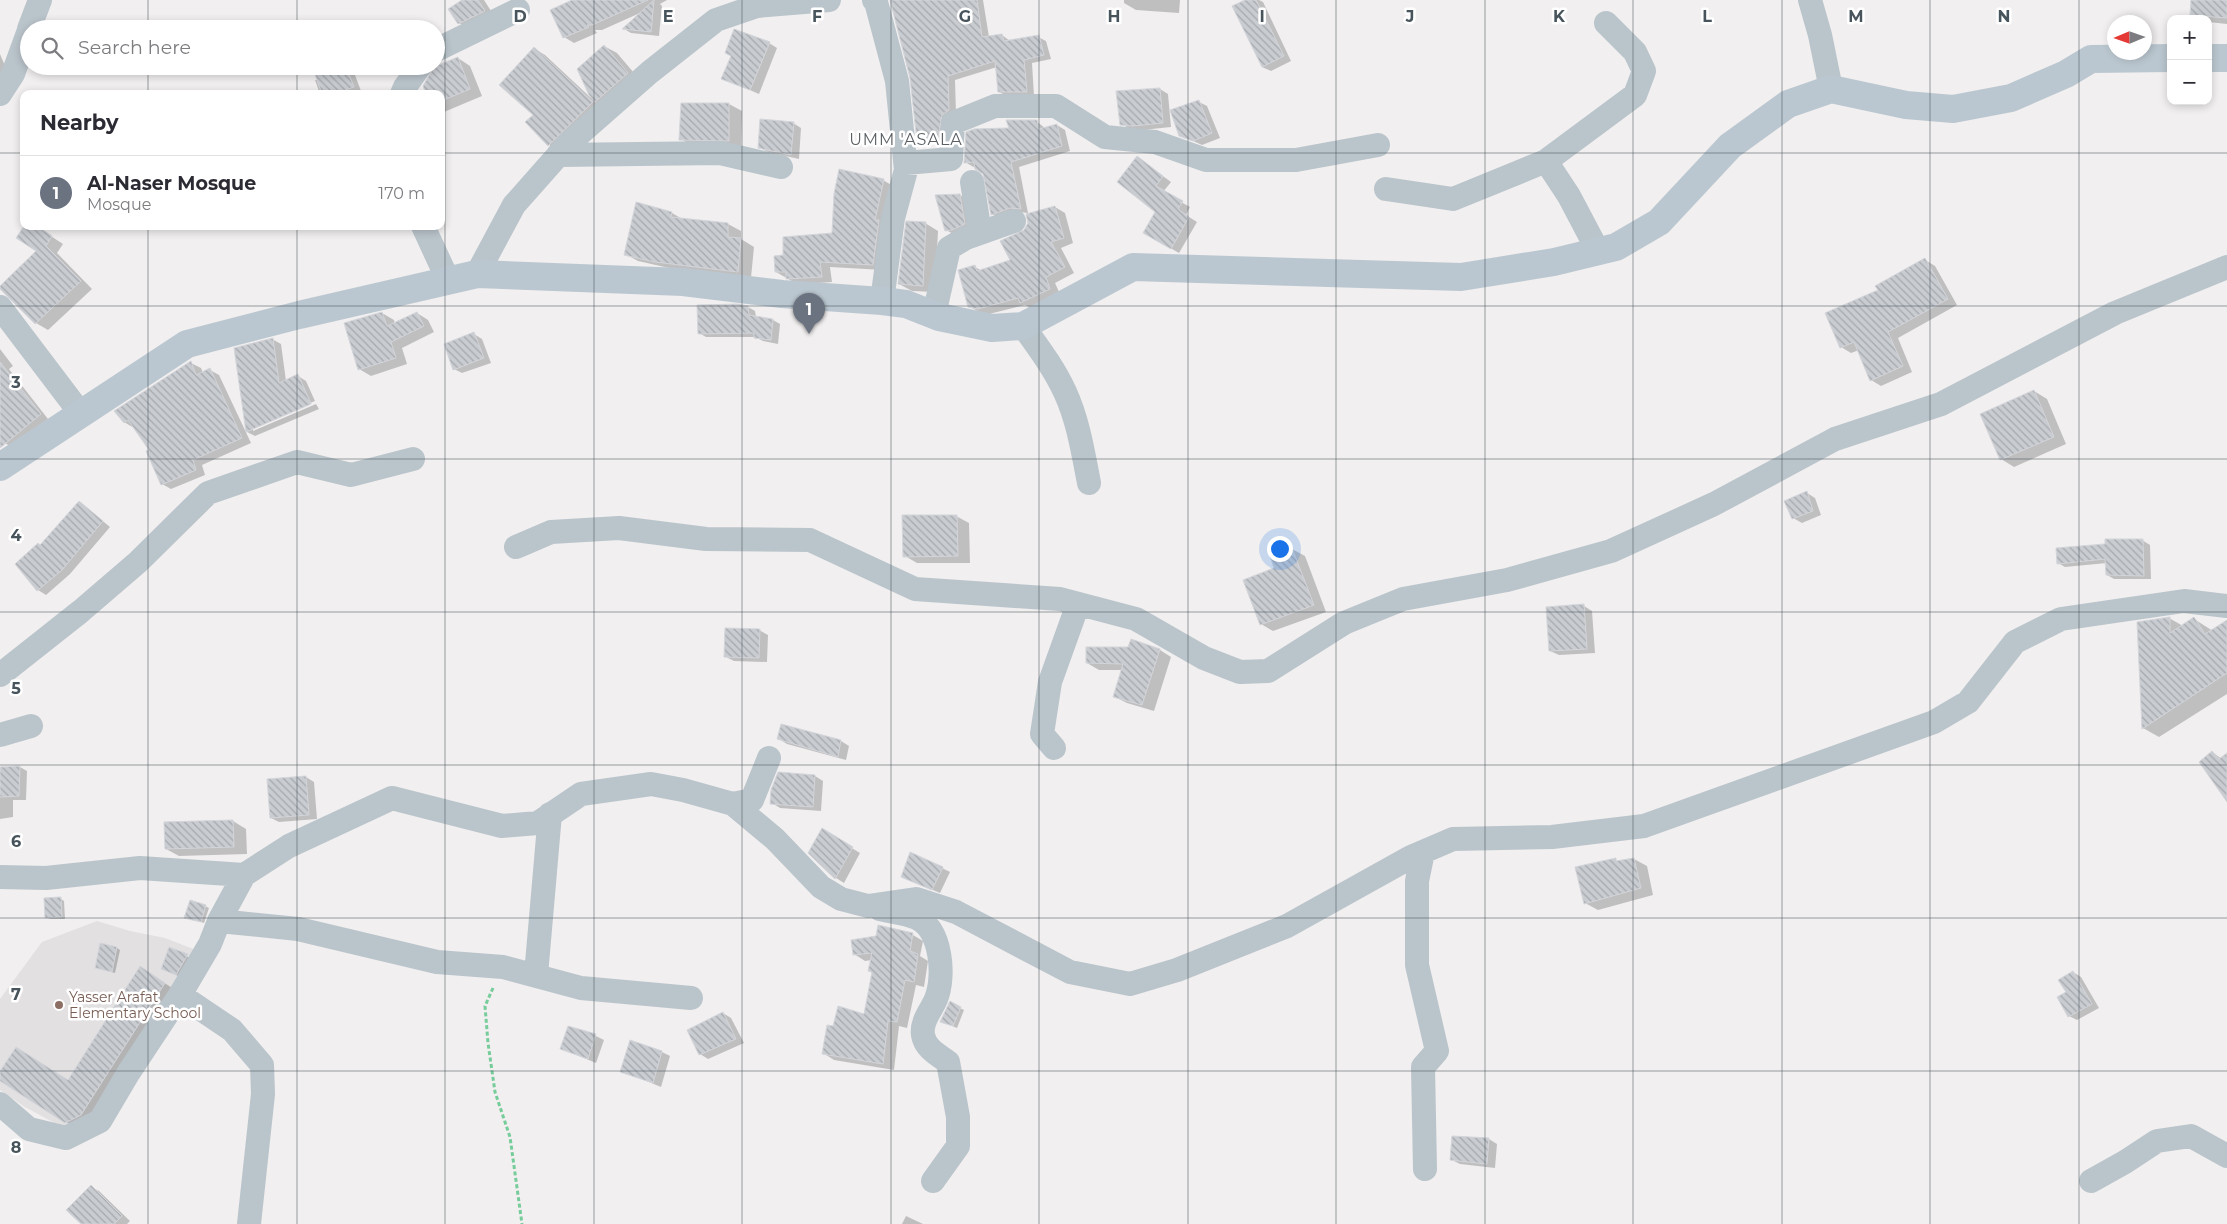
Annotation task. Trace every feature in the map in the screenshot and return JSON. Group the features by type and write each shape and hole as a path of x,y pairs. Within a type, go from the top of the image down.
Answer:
{"street":[{"path":"32,20 40,0"},
{"path":"477,274 514,205 568,144 650,72 716,20 762,3 829,0"},
{"path":"874,0 897,81 906,163 906,170 893,218 882,301"},
{"path":"1810,0 1820,35 1831,89"},
{"path":"445,46 518,10"},
{"path":"1386,189 1453,200 1546,161 1635,94 1644,71 1635,52 1606,23"},
{"path":"0,94 13,74 20,54"},
{"path":"0,467 187,344 299,315 477,274 683,282 782,294 882,301 906,304 934,315 992,328 1022,326 1133,267 1461,277 1554,262 1616,247 1659,222 1730,146 1788,104 1831,89 1906,105 1953,109 2011,98 2066,74 2091,59 2167,58"},
{"path":"2212,58 2227,58"},
{"path":"403,90 413,75"},
{"path":"906,163 951,159 954,123 994,106 1056,106 1105,137 1155,142 1206,160 1296,160 1378,145"},
{"path":"558,155 720,153 780,167"},
{"path":"1546,161 1569,196 1598,251"},
{"path":"972,182 980,233"},
{"path":"934,315 949,248 966,238 1014,221"},
{"path":"425,230 448,280"},
{"path":"516,547 551,532 619,528 706,539 810,540 915,589 1060,599 1136,619 1204,658 1240,672 1268,671 1344,623 1403,599 1507,580 1611,551 1714,504 1835,440 1941,404 2115,313 2227,266"},
{"path":"0,308 81,414"},
{"path":"1022,326 1047,361 1065,392 1080,438 1089,483"},
{"path":"0,675 81,611 138,562 208,492 297,462 351,475 413,459"},
{"path":"868,906 916,899 956,912 1070,972 1130,984 1177,970 1287,926 1453,838 1552,837 1644,826 1934,722 1968,702 2015,642 2061,619 2184,602 2227,606"},
{"path":"1054,748 1042,734 1050,682 1078,604"},
{"path":"0,735 31,726"},
{"path":"733,804 752,800 769,758"},
{"path":"0,1104 29,1129 66,1138 100,1122 129,1072 180,995 210,944 218,921 244,875 289,846 392,798 502,826 538,823 581,794 651,784 683,790 733,804 775,839 821,887 841,899 918,919 932,933 939,956 940,978 936,998 924,1022 923,1036 930,1050 948,1062 958,1117 958,1146 934,1181"},
{"path":"536,975 550,814"},
{"path":"1424,852 1418,881 1417,965 1437,1052 1423,1067 1424,1170"},
{"path":"0,877 46,878 140,868 244,875"},
{"path":"218,921 298,929 437,962 503,967 582,988 691,998"},
{"path":"180,995 232,1030 262,1065 262,1094 249,1224"},
{"path":"2091,1181 2126,1162 2157,1141 2191,1136 2227,1156"}],"path":[{"path":"503,967 485,1006 495,1092 510,1137 522,1224"}],"shaded area":[{"path":"97,921 130,931 165,938 201,952 80,1130 60,1126 25,1107 0,1090 0,999 42,942"}],"building":[{"path":"462,0 478,0 485,11 458,24 448,9"},
{"path":"572,0 648,0 592,25 587,25 589,27 563,38 550,10"},
{"path":"654,0 651,32 622,29"},
{"path":"890,0 977,0 982,37 1002,34 1004,41 1039,35 1044,55 1024,60 1027,92 998,92 995,61 948,76 949,110 942,115 938,139 917,141 910,78"},
{"path":"1245,0 1256,0 1284,56 1262,67 1232,6"},
{"path":"2191,0 2227,0 2227,18 2212,17 2212,15 2190,15"},
{"path":"734,29 770,42 750,90 721,79 731,56 725,53"},
{"path":"604,45 628,73 595,102 589,95 577,69"},
{"path":"534,47 593,102 548,146 525,122 533,115 499,85"},
{"path":"458,57 470,89 445,99 445,90 424,90 423,86 429,75 445,75 445,62"},
{"path":"315,75 349,75 354,87 345,90 321,90"},
{"path":"1160,88 1163,123 1133,126 1120,125 1116,91"},
{"path":"1199,100 1212,133 1193,141 1179,136 1170,110"},
{"path":"681,103 729,103 729,141 679,140"},
{"path":"760,119 794,122 791,155 758,148"},
{"path":"1006,120 1037,120 1039,129 1057,124 1062,146 1011,162 1021,209 1010,208 991,215 983,174 975,169 974,162 964,163 966,132 974,129 1009,128"},
{"path":"1137,156 1163,176 1156,186 1183,201 1178,209 1189,217 1171,249 1143,233 1155,212 1117,182"},
{"path":"839,169 884,179 875,220 879,220 873,265 820,262 822,277 786,279 786,272 775,272 774,256 783,255 783,237 832,233 834,194"},
{"path":"960,194 965,224 945,231 935,195"},
{"path":"636,202 672,212 671,217 728,223 728,237 741,238 738,272 655,262 624,255"},
{"path":"1055,206 1064,238 1051,242 1065,267 1046,277 1050,289 1020,303 1018,298 978,309 968,307 958,270 975,265 977,271 1010,260 1000,241 1024,230 1028,223 1026,214"},
{"path":"906,221 926,222 923,286 898,284"},
{"path":"21,230 43,230 52,236 46,246 81,281 35,324 0,289 0,286 36,251 16,238"},
{"path":"1925,258 1948,299 1888,332 1903,366 1870,381 1854,342 1840,348 1825,313 1878,290 1875,286"},
{"path":"738,304 748,306 749,315 773,319 771,340 754,338 754,333 698,334 697,305"},
{"path":"382,312 387,326 417,312 424,326 391,342 396,358 358,370 344,323"},
{"path":"474,332 484,358 453,370 444,344"},
{"path":"273,338 279,383 298,374 311,404 246,432 234,348"},
{"path":"191,361 196,375 210,368 242,438 193,460 196,470 161,485 146,451 149,450 128,420 124,423 114,411"},
{"path":"0,362 41,414 0,448"},
{"path":"2034,390 2054,437 2000,460 1980,414"},
{"path":"1807,491 1813,511 1792,519 1784,501"},
{"path":"79,501 103,521 62,570 37,591 15,564 38,543 40,545"},
{"path":"902,515 957,515 958,556 903,557"},
{"path":"2105,539 2143,539 2144,576 2106,575 2105,559 2057,564 2056,548 2105,544"},
{"path":"1292,548 1314,605 1260,625 1243,580 1274,568 1270,556"},
{"path":"1584,604 1587,649 1549,651 1546,607"},
{"path":"2170,617 2170,633 2194,617 2205,634 2227,620 2227,673 2142,729 2137,622"},
{"path":"725,628 760,629 759,658 724,657"},
{"path":"1131,639 1160,649 1142,705 1113,697 1123,664 1086,663 1086,647 1128,647"},
{"path":"781,724 841,740 838,757 777,739"},
{"path":"2212,751 2219,759 2227,753 2227,802 2199,762"},
{"path":"20,766 19,796 0,797 0,767"},
{"path":"778,772 815,775 813,807 770,804 771,790"},
{"path":"306,776 309,815 270,818 267,779"},
{"path":"233,820 234,847 165,849 164,822"},
{"path":"822,828 853,847 835,879 808,853"},
{"path":"910,852 943,867 932,890 901,877"},
{"path":"1616,858 1616,861 1634,858 1641,888 1584,904 1575,867"},
{"path":"61,897 62,917 45,918 44,898"},
{"path":"190,900 206,905 201,922 184,918"},
{"path":"878,925 913,933 910,951 918,954 914,982 905,980 897,1022 888,1021 883,1064 822,1054 827,1025 833,1026 838,1006 864,1014 872,972 868,971 872,953 853,955 851,940 876,936"},
{"path":"100,943 117,947 112,972 95,968"},
{"path":"169,947 188,954 176,975 161,969"},
{"path":"140,966 165,983 81,1115 65,1123 0,1081 0,1071 16,1047 68,1080"},
{"path":"2073,971 2092,1004 2068,1017 2057,997 2066,992 2058,980"},
{"path":"950,1001 961,1007 953,1026 940,1022"},
{"path":"723,1012 736,1039 699,1055 687,1030"},
{"path":"568,1026 596,1034 588,1059 560,1049"},
{"path":"630,1040 662,1051 653,1083 620,1072"},
{"path":"1452,1136 1489,1138 1487,1164 1450,1160"},
{"path":"91,1185 122,1216 114,1224 81,1224 66,1210"}],"place":[{"name":"Al-Naser Mosque","path":"809,334"},
{"name":"Yasser Arafat Elementary School","path":"59,1005"}],"district":[{"name":"UMM 'ASALA","path":"906,139"}]}
